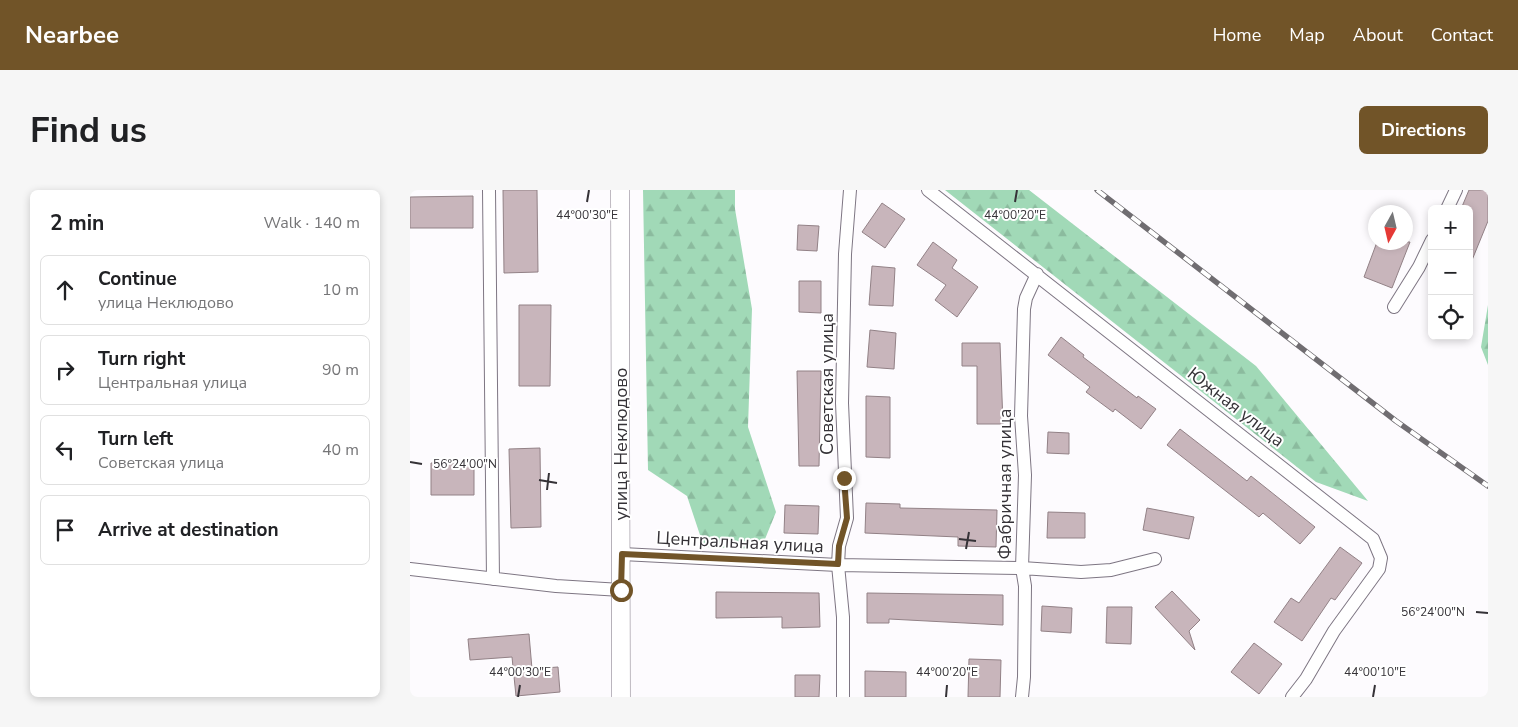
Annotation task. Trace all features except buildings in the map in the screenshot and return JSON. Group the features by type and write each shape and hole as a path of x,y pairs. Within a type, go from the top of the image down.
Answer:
{"main road":[{"name":"улица Неклюдово","path":"620,190 622,697"}],"street":[{"path":"488,190 493,579"},
{"name":"Советская улица","path":"843,697 843,617 838,564 839,546 847,518 842,404 845,254 850,190"},
{"name":"Южная улица","path":"928,190 1373,539 1381,558 1379,569 1334,631 1306,679 1292,697"},
{"path":"1449,205 1456,190"},
{"path":"1394,307 1419,267 1428,248"},
{"name":"Фабричная улица","path":"1022,697 1025,595 1022,568 1025,475 1022,416 1024,309 1026,298 1037,274"},
{"name":"Центральная улица","path":"622,554 838,564 1022,568 1081,572 1111,570 1155,558"},
{"path":"410,569 556,586 621,590"}],"green space":[{"path":"643,190 735,190 735,209 752,309 748,427 776,512 761,549 704,547 687,496 648,470"},
{"path":"945,190 1029,190 1256,366 1368,501 1316,482"},
{"path":"1488,305 1488,365 1481,347"}],"railway":[{"path":"1097,190 1396,421 1488,486"}],"route":[{"path":"621,590 622,554 838,564 839,546 845,528 848,506 844,478"}]}
